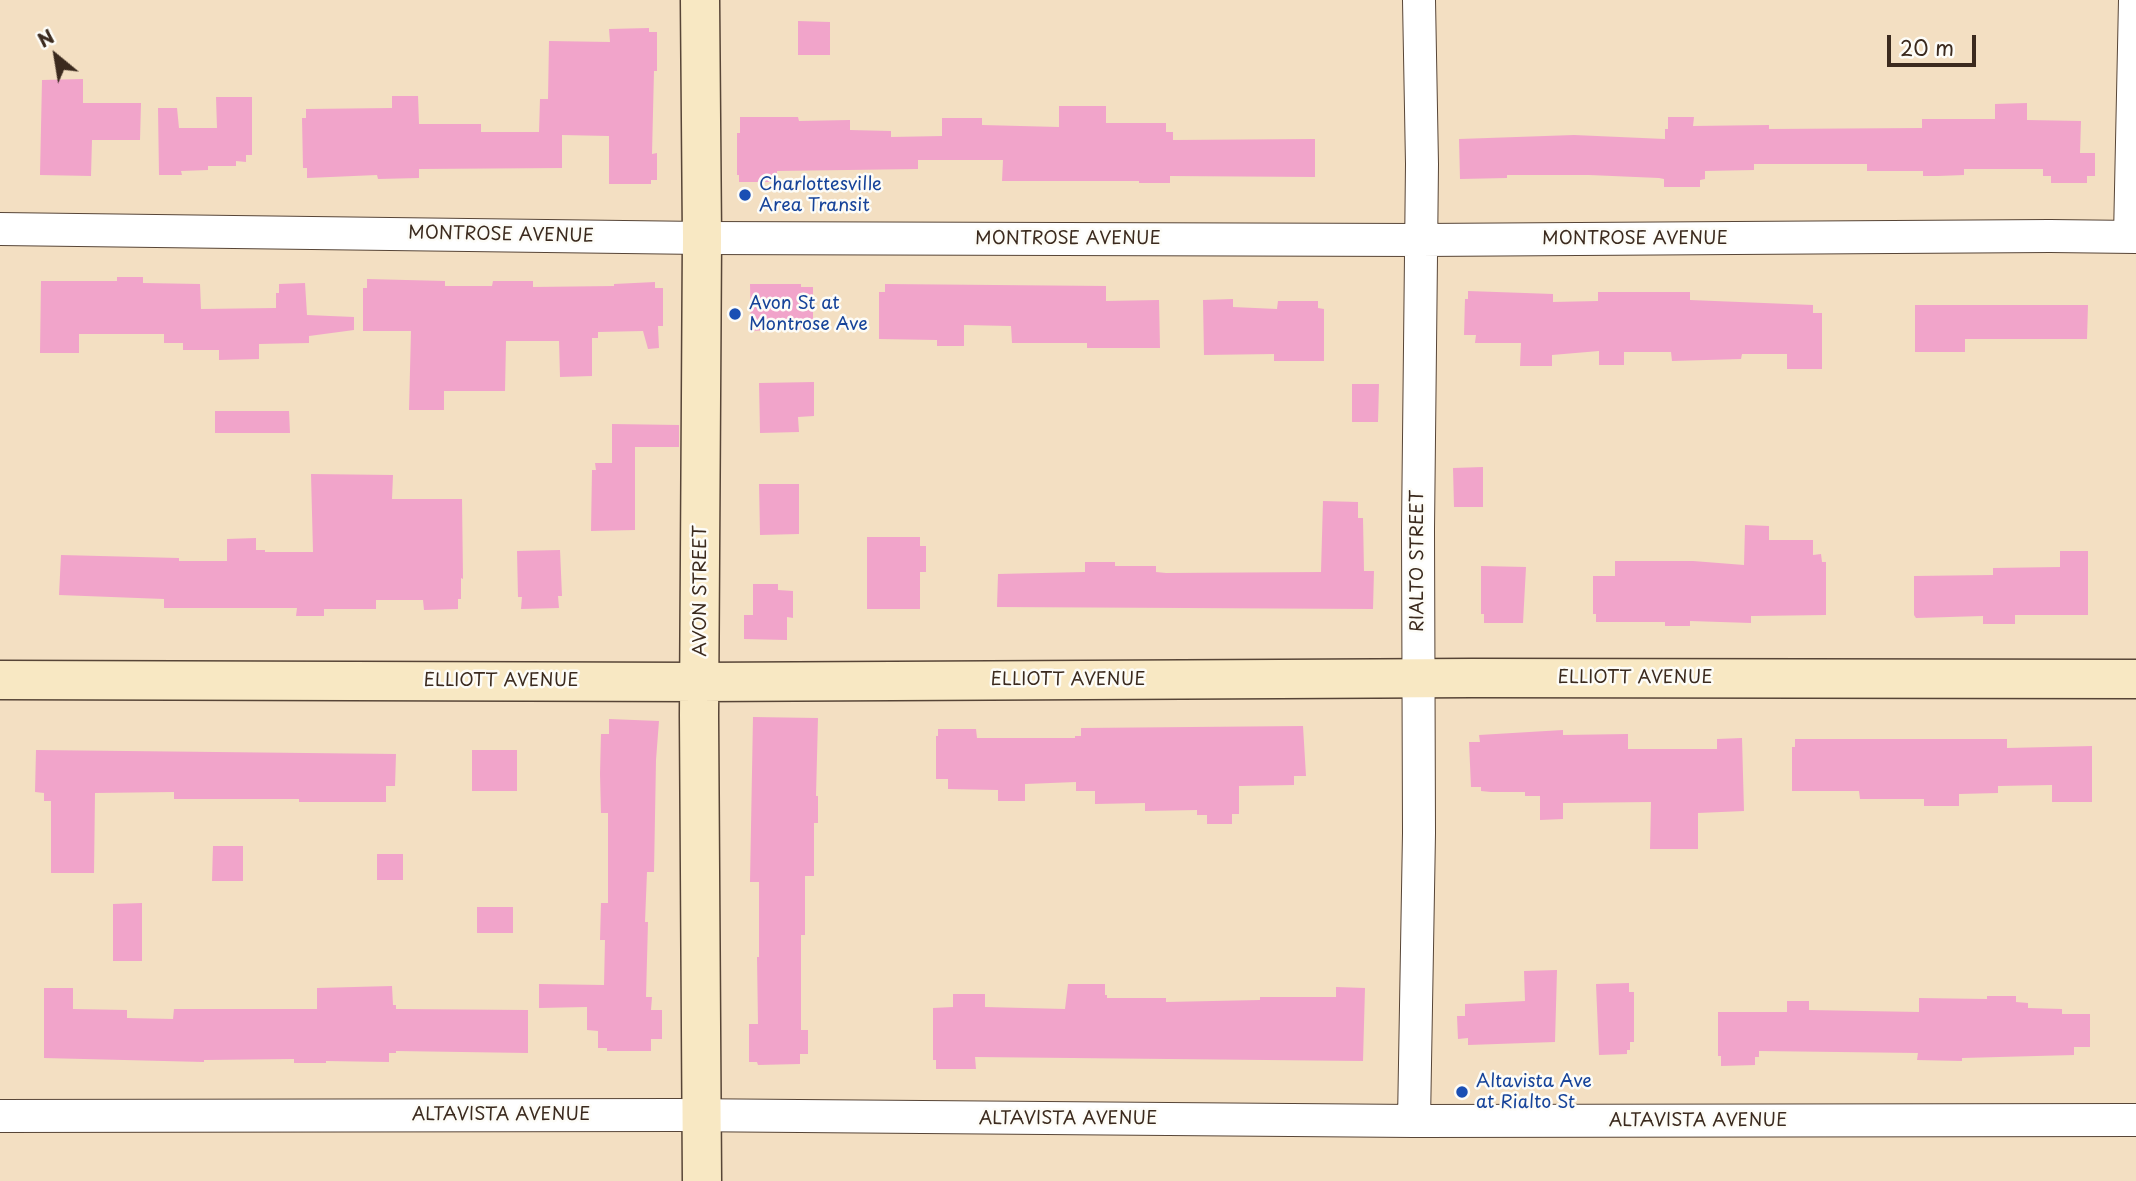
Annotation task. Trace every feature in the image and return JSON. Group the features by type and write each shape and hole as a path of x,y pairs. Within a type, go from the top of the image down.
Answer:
{"street":[{"name":"AVON STREET","path":"700,0 702,1181"},
{"name":"RIALTO STREET","path":"1414,1121 1419,833 1419,0"},
{"path":"2133,237 2135,0"},
{"name":"MONTROSE AVENUE","path":"0,229 702,238 1421,240 2133,237"},
{"name":"ELLIOTT AVENUE","path":"0,680 700,682 2136,679"},
{"name":"ALTAVISTA AVENUE","path":"0,1116 702,1115 1414,1121 2136,1120"}],"building":[{"path":"798,21 830,22 830,55 798,55"},
{"path":"649,28 649,32 657,32 652,154 657,153 657,180 651,180 651,184 609,184 609,136 562,135 562,168 419,169 419,178 378,179 377,175 307,178 307,168 303,168 302,118 306,118 306,109 392,108 392,96 418,96 419,124 481,124 481,132 539,132 540,99 548,99 549,41 610,42 609,29"},
{"path":"83,79 83,103 141,103 140,140 92,140 91,176 40,175 42,80"},
{"path":"216,97 252,97 252,155 246,155 246,162 236,161 236,166 208,166 208,170 181,171 182,175 159,175 158,108 177,108 179,128 217,128"},
{"path":"2027,103 2027,120 2081,121 2080,153 2095,153 2095,176 2087,176 2087,183 2051,183 2051,176 2043,176 2043,169 1964,169 1964,175 1923,176 1923,171 1867,171 1867,164 1754,164 1754,170 1705,171 1705,179 1700,180 1700,187 1664,187 1664,179 1659,178 1589,175 1507,175 1507,178 1460,179 1459,139 1574,135 1665,139 1668,117 1694,117 1693,126 1769,125 1769,129 1922,128 1922,119 1995,119 1995,104"},
{"path":"1059,106 1106,106 1106,123 1166,123 1166,132 1173,132 1173,140 1315,139 1315,177 1170,176 1170,183 1002,181 1003,160 918,160 918,169 777,171 777,182 739,182 737,175 737,133 740,133 740,117 798,117 799,121 850,120 850,130 891,131 891,137 942,136 942,118 982,118 982,125 1059,127"},
{"path":"117,277 143,277 143,283 200,284 201,309 276,308 279,284 305,283 307,315 354,317 354,330 309,336 309,343 259,344 259,359 219,360 219,350 183,350 183,343 164,343 164,334 79,334 79,353 40,353 41,281 117,281"},
{"path":"367,279 445,281 445,286 492,286 493,281 533,281 533,287 614,286 655,282 655,288 663,288 663,326 658,326 659,348 648,349 643,331 598,332 598,338 592,338 592,376 560,377 559,341 506,341 505,391 444,391 444,410 409,410 411,331 363,331 363,288 367,288"},
{"path":"750,284 801,284 801,287 813,287 813,328 751,331"},
{"path":"885,284 1106,286 1106,301 1159,300 1160,348 1087,348 1087,343 1012,343 1011,326 964,325 964,346 937,346 937,340 879,339 879,292 885,292"},
{"path":"1468,291 1553,294 1553,302 1598,301 1598,292 1690,292 1690,300 1813,305 1813,313 1822,313 1822,369 1787,369 1787,354 1742,354 1741,359 1672,361 1671,352 1624,352 1624,365 1599,365 1599,351 1552,355 1552,366 1520,366 1521,343 1475,343 1476,335 1464,335 1465,299 1468,299"},
{"path":"1233,299 1233,307 1277,309 1278,301 1318,301 1318,308 1324,309 1324,361 1274,361 1274,354 1204,355 1203,300"},
{"path":"1915,305 2088,305 2087,339 1965,339 1965,352 1915,352"},
{"path":"814,382 814,416 798,417 799,432 760,433 759,383"},
{"path":"1352,384 1379,384 1378,422 1352,422"},
{"path":"215,411 289,411 290,433 215,433"},
{"path":"612,424 679,425 679,447 635,447 635,530 591,531 592,470 596,470 595,463 612,463"},
{"path":"1483,467 1483,507 1454,507 1453,468"},
{"path":"311,474 393,475 392,499 462,499 463,579 461,578 458,609 424,610 423,600 376,600 376,609 324,609 324,616 296,616 297,608 164,608 164,599 59,595 61,555 227,561 227,539 256,538 256,550 313,552"},
{"path":"759,484 799,484 799,534 760,535"},
{"path":"1323,501 1358,502 1358,518 1363,518 1364,571 1374,571 1373,609 997,607 998,574 1085,572 1085,562 1115,562 1115,566 1156,566 1156,572 1166,573 1321,572"},
{"path":"1745,525 1769,526 1769,540 1813,540 1813,555 1821,554 1822,562 1826,562 1826,615 1751,616 1751,623 1690,621 1690,626 1665,626 1665,622 1596,622 1596,614 1593,614 1593,576 1615,576 1615,561 1693,561 1744,565"},
{"path":"867,537 920,537 920,546 926,546 926,572 920,572 920,609 867,609"},
{"path":"560,550 562,596 558,596 559,608 521,609 522,597 518,597 517,551"},
{"path":"2060,551 2088,551 2088,615 2015,615 2015,624 1983,624 1983,616 1916,618 1914,615 1914,576 1993,575 1993,568 2060,567"},
{"path":"1481,566 1526,567 1523,623 1484,623 1484,614 1481,614"},
{"path":"753,584 778,584 778,590 793,591 793,618 787,617 787,640 744,639 744,615 753,615"},
{"path":"753,717 818,718 818,823 814,823 814,876 805,876 805,935 801,935 801,1030 808,1030 808,1054 800,1054 800,1064 758,1065 757,1062 749,1062 749,1024 758,1024 759,957 759,882 750,882"},
{"path":"609,719 659,721 654,872 647,872 645,922 648,922 646,997 652,997 651,1010 662,1010 662,1039 651,1039 651,1051 607,1051 607,1048 598,1048 598,1031 587,1030 587,1007 539,1008 539,984 604,985 605,940 600,940 601,903 608,903 608,813 601,813 600,774 601,734 609,734"},
{"path":"1303,726 1306,776 1294,776 1294,785 1239,786 1239,814 1232,814 1232,824 1207,824 1207,815 1197,815 1197,810 1145,811 1145,803 1095,804 1095,791 1076,791 1076,782 1025,784 1025,801 998,801 998,790 948,789 948,779 936,779 938,729 976,729 977,738 1075,738 1081,736 1081,728"},
{"path":"1563,730 1563,735 1628,734 1628,749 1717,749 1717,739 1742,738 1744,811 1698,813 1698,849 1650,849 1651,802 1563,803 1563,819 1540,820 1540,796 1525,796 1525,792 1481,791 1481,787 1471,787 1469,742 1480,742 1479,735"},
{"path":"1795,739 2007,739 2007,748 2092,746 2092,802 2052,802 2052,785 1998,786 1998,793 1959,794 1959,806 1924,806 1924,799 1860,799 1859,791 1792,791 1792,747 1795,747"},
{"path":"36,750 396,754 395,786 386,786 386,802 174,799 174,792 95,793 94,873 51,873 51,801 44,801 44,793 35,792"},
{"path":"472,750 517,750 517,791 472,791"},
{"path":"213,846 243,846 243,881 212,881"},
{"path":"377,854 403,854 403,880 377,880"},
{"path":"142,903 142,961 113,961 113,904"},
{"path":"477,907 513,907 513,933 477,933"},
{"path":"1557,970 1555,1042 1468,1045 1468,1038 1458,1039 1457,1016 1465,1016 1465,1004 1525,1001 1524,971"},
{"path":"1629,983 1629,992 1634,992 1634,1042 1630,1042 1627,1054 1599,1055 1596,984"},
{"path":"1068,984 1105,984 1107,998 1166,998 1166,1002 1260,1000 1260,997 1336,997 1336,987 1365,988 1363,1061 975,1057 976,1069 936,1069 936,1060 933,1060 933,1008 953,1007 953,994 985,994 985,1007 1065,1009"},
{"path":"392,986 393,1005 396,1005 396,1009 528,1010 528,1053 396,1051 389,1053 389,1062 326,1063 294,1063 294,1059 204,1062 44,1058 44,988 73,988 73,1009 127,1010 127,1018 173,1019 174,1009 317,1009 317,988"},
{"path":"1987,996 2016,996 2016,1002 2028,1003 2028,1008 2062,1009 2062,1014 2090,1014 2090,1047 2074,1047 2074,1055 1962,1058 1962,1061 1917,1060 1918,1053 1759,1051 1759,1057 1755,1057 1755,1065 1721,1066 1721,1056 1718,1056 1718,1012 1787,1012 1787,1001 1809,1001 1809,1010 1919,1012 1919,998 1987,999"}],"place":[{"name":"Charlottesville Area Transit","path":"745,195"},
{"name":"Avon St at Montrose Ave","path":"735,314"},
{"name":"Altavista Ave at Rialto St","path":"1462,1092"}]}
